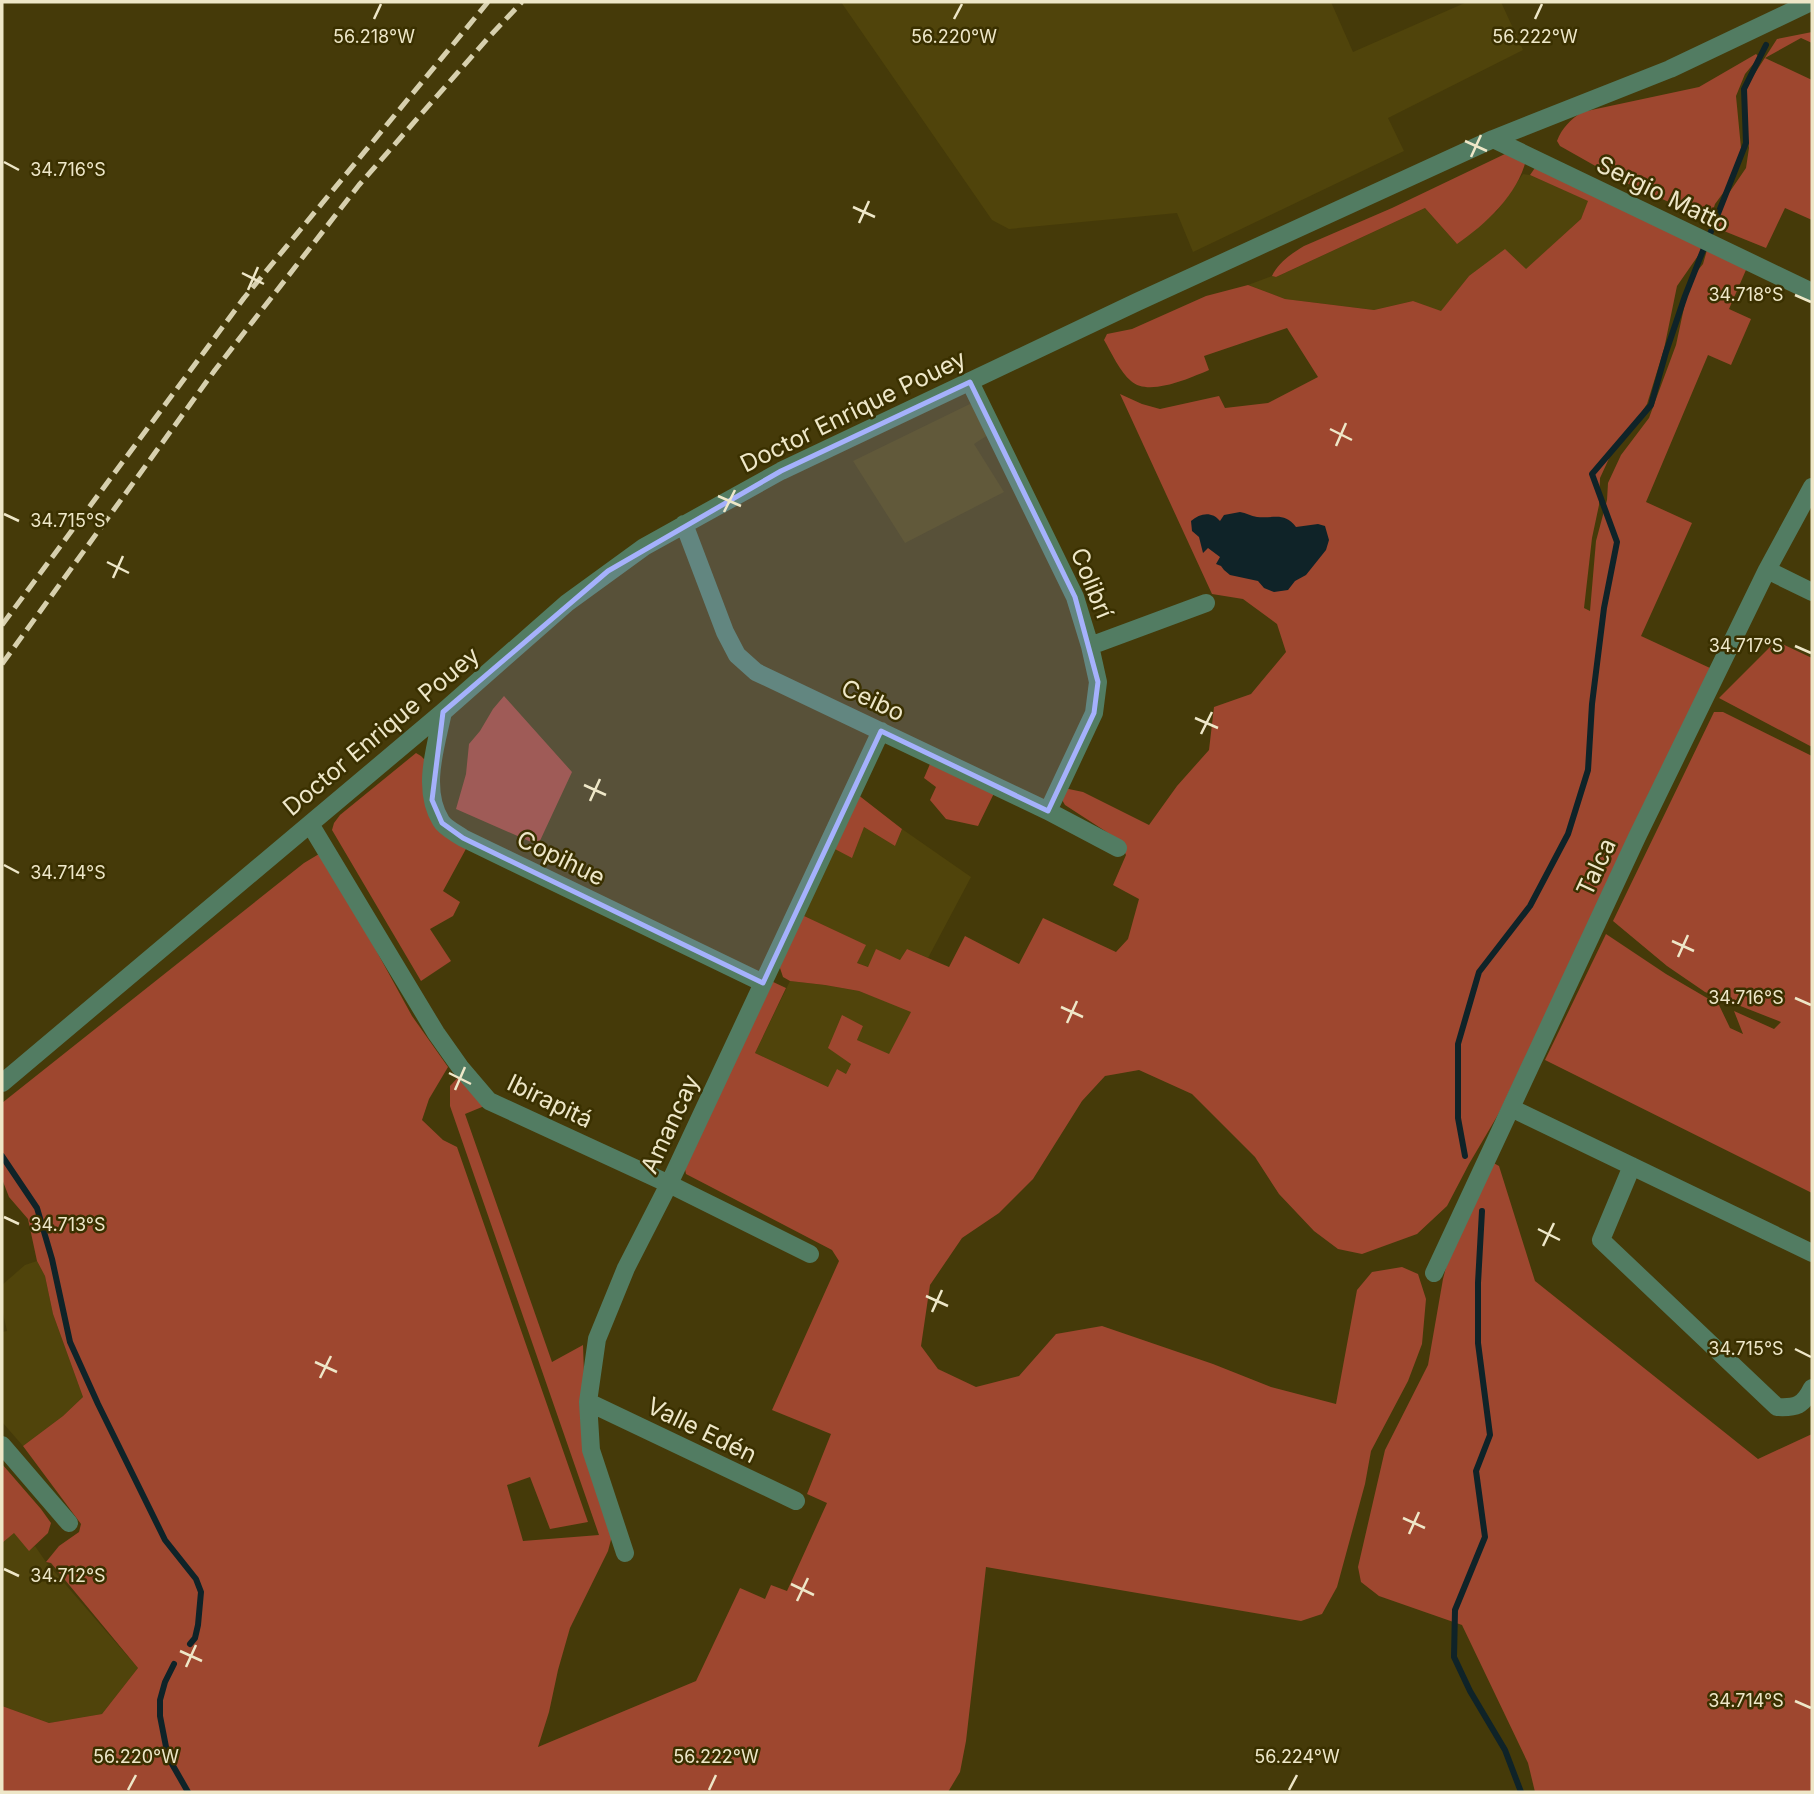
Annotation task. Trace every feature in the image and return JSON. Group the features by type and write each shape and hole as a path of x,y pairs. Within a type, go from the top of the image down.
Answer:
{"street":[{"name":"Doctor Enrique Pouey","path":"2,1083 443,712 567,603 643,547 781,471 1137,302 1493,139 1670,69 1803,3"},
{"name":"Sergio Matto","path":"1493,139 1812,292"},
{"name":"Colibrí","path":"970,382 1075,597 1098,682 1094,713 1048,811"},
{"name":"Talca","path":"1434,1273 1637,837 1767,570 1812,487"},
{"name":"Ceibo","path":"684,524 725,632 737,656 756,672 1048,811 1118,848"},
{"path":"1767,570 1812,592"},
{"path":"1090,646 1206,603"},
{"name":"Copihue","path":"443,712 432,767 432,800 442,823 463,838 764,983"},
{"name":"Amancay","path":"625,1553 590,1450 588,1402 597,1339 626,1268 669,1184 881,731"},
{"name":"Ibirapitá","path":"310,824 436,1033 489,1101 669,1184 810,1254"},
{"path":"1510,1108 1812,1253"},
{"path":"1632,1166 1601,1240 1777,1406 1792,1407 1806,1400 1812,1388"},
{"name":"Valle Edén","path":"588,1402 796,1501"},
{"path":"2,1445 69,1524"}],"highlighted area":[{"path":"970,382 1075,597 1098,682 1094,713 1048,811 881,731 763,983 463,838 442,823 432,800 443,712 608,571 781,471"}],"shaded area":[{"path":"841,2 1331,2 1353,52 1467,2 1501,2 1523,50 1388,118 1404,151 1193,252 1177,213 1009,229 992,220"},
{"path":"1812,32 1812,43 1801,38 1765,58 1812,80 1812,220 1785,208 1766,248 1714,227 1718,209 1746,168 1749,148 1744,100 1748,84 1777,39"},
{"path":"1756,54 1759,57 1745,74 1736,96 1741,148 1737,169 1715,204 1709,223 1622,181 1560,146 1557,141 1567,125 1582,112 1699,87"},
{"path":"1507,153 1526,160 1516,185 1489,218 1457,244 1425,208 1276,277 1272,276 1290,255 1304,246 1392,208"},
{"path":"1539,162 1703,243 1702,250 1677,286 1664,349 1647,404 1612,452 1600,478 1599,505 1592,538 1584,608 1590,611 1596,541 1607,500 1608,483 1621,455 1649,418 1676,345 1690,280 1703,264 1709,243 1749,263 1729,309 1751,319 1731,365 1708,355 1646,502 1692,523 1641,636 1710,668 1499,1113 1447,1206 1417,1234 1362,1254 1338,1249 1314,1231 1279,1194 1255,1157 1192,1094 1139,1070 1105,1076 1082,1101 1033,1179 999,1213 962,1238 930,1285 921,1346 938,1369 976,1387 1019,1376 1056,1334 1102,1326 1271,1387 1336,1404 1357,1290 1372,1272 1402,1267 1418,1274 1426,1299 1422,1344 1408,1381 1371,1451 1365,1484 1337,1587 1322,1614 1301,1621 986,1567 966,1741 960,1772 948,1792 2,1792 2,1706 49,1723 102,1714 138,1668 51,1563 46,1562 59,1546 79,1532 81,1524 23,1446 83,1397 53,1314 28,1219 9,1197 2,1179 2,1103 304,863 319,854 359,919 412,1016 448,1067 429,1099 422,1120 443,1140 457,1147 588,1522 550,1529 530,1477 507,1485 523,1541 599,1535 450,1106 450,1086 463,1072 499,1100 465,1114 552,1362 583,1345 587,1460 612,1536 608,1551 570,1628 538,1747 696,1681 740,1588 765,1599 771,1585 787,1591 827,1503 807,1494 831,1434 772,1410 839,1261 832,1250 686,1174 684,1164 771,981 786,988 755,1053 828,1087 837,1069 846,1074 851,1064 828,1048 842,1015 863,1026 857,1040 889,1054 911,1012 859,991 790,981 783,977 779,965 802,915 866,945 857,963 868,967 876,949 900,960 907,949 949,967 965,936 1019,964 1043,918 1116,952 1128,939 1139,899 1113,885 1126,855 1119,840 1065,805 1058,793 1064,788 1083,792 1149,825 1177,786 1209,750 1214,707 1251,694 1286,652 1277,624 1243,599 1212,594 1120,394 1160,409 1219,396 1225,408 1268,403 1318,377 1287,328 1204,356 1209,370 1191,377 1158,387 1138,385 1127,377 1116,362 1104,340 1107,334 1132,329 1206,296 1248,285 1285,299 1374,310 1413,301 1441,311 1469,276 1505,249 1526,269 1581,219 1588,201 1530,175"},
{"path":"1523,174 1589,201 1581,219 1526,270 1469,276 1441,312 1413,301 1374,310 1285,299 1248,285 1276,277 1425,208 1456,243 1497,211"},
{"path":"976,401 991,433 974,444 1004,492 905,543 853,461"},
{"path":"1776,641 1812,658 1812,747 1719,698"},
{"path":"504,696 572,772 538,845 456,809 466,774 469,744"},
{"path":"1714,712 1723,712 1812,756 1812,1193 1545,1060 1606,934 1719,1005 1730,1028 1743,1034 1734,1011 1774,1029 1781,1022 1705,992 1667,966 1613,921"},
{"path":"936,750 999,783 978,826 946,819 930,800 936,787 924,778"},
{"path":"416,753 426,761 423,776 467,847 443,891 460,902 453,916 430,929 451,961 421,981 332,830 340,815"},
{"path":"857,794 902,829 895,846 864,827 852,858 833,848"},
{"path":"864,827 895,846 902,829 971,877 928,958 907,949 900,960 876,950 869,967 857,963 865,945 802,915 833,848"},
{"path":"790,981 859,991 912,1011 889,1055 857,1040 863,1026 842,1016 851,1064 846,1074 837,1069 828,1087 755,1053"},
{"path":"1490,1161 1499,1166 1535,1281 1758,1459 1812,1434 1812,1792 1535,1792 1528,1763 1462,1625 1379,1596 1361,1582 1358,1567 1385,1450 1428,1365 1443,1279 1455,1232"},
{"path":"37,1261 45,1276 53,1314 83,1397 23,1446 2,1422 2,1332 7,1331 2,1309 2,1285 25,1265"},
{"path":"2,1464 51,1523 48,1533 29,1551 14,1533 2,1543"},
{"path":"14,1532 29,1550 35,1546 138,1668 102,1714 49,1723 2,1706 2,1543"}],"water":[{"path":"1240,512 1257,517 1283,517 1296,527 1318,524 1325,526 1329,540 1326,550 1306,575 1295,581 1288,590 1274,592 1264,588 1258,581 1230,575 1216,564 1220,557 1208,548 1203,553 1199,537 1192,531 1191,521 1206,514 1220,521 1224,515"}],"waterway":[{"path":"1710,234 1746,143 1744,89 1766,45"},
{"path":"1465,1156 1458,1118 1458,1044 1479,972 1530,906 1568,834 1588,770 1592,704 1604,608 1617,542 1592,474 1651,405 1666,352 1704,248"},
{"path":"2,1156 37,1208 52,1259 70,1342 98,1404 165,1540 196,1579 201,1592 198,1625 195,1638 190,1644"},
{"path":"1482,1211 1478,1343 1490,1435 1476,1471 1485,1537 1455,1610 1454,1657 1470,1691 1505,1750 1521,1792"},
{"path":"174,1664 160,1700 160,1716 168,1757 188,1792"}],"railway":[{"path":"2,625 244,298 488,2"},
{"path":"2,664 215,370 359,185 522,2"}]}
